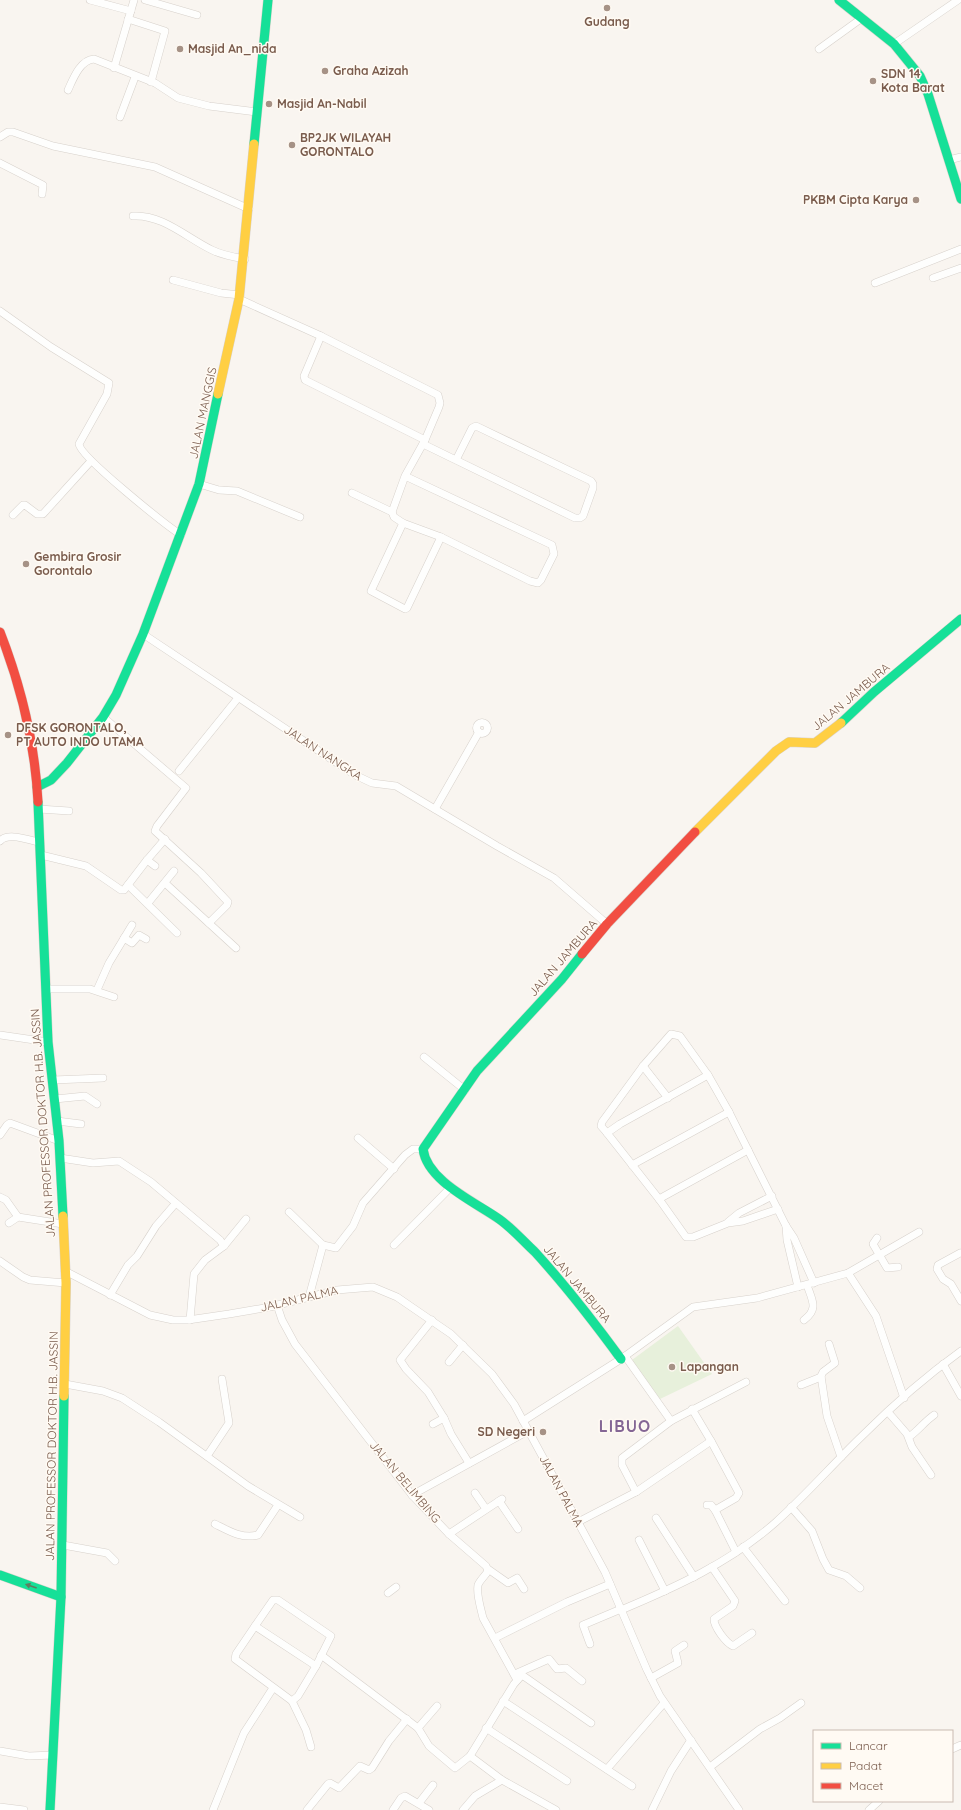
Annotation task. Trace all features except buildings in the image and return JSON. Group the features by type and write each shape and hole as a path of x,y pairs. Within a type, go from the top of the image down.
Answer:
{"main road":[{"name":"JALAN MANGGIS","path":"37,786 51,780 103,717 116,695 143,634 199,484 240,297 245,258 268,0"},
{"path":"839,0 894,44 920,76 928,94 961,199"},
{"name":"JALAN JAMBURA","path":"623,1357 584,1308 521,1238 500,1220 451,1187 429,1166 423,1156 423,1149 465,1090 477,1070 562,979 607,924 776,751 789,742 815,742 838,726 868,698 961,619"},
{"name":"JALAN PROFESSOR DOKTOR H.B. JASSIN","path":"0,632 15,670 22,698 37,786 48,1042 59,1140 66,1283 63,1545 50,1810"},
{"path":"0,1575 61,1596"}],"street":[{"path":"90,0 131,11"},
{"path":"114,68 134,0"},
{"path":"145,0 197,15"},
{"path":"894,44 958,0"},
{"path":"819,50 862,18"},
{"path":"128,19 165,31 151,82"},
{"path":"68,90 82,65 88,60 94,59 135,77 151,82 184,99 209,106 257,112"},
{"path":"120,117 135,77"},
{"path":"0,137 8,132 13,132 53,146 154,167 249,209"},
{"path":"949,160 961,157"},
{"path":"0,163 44,186 42,194"},
{"path":"133,216 145,216 158,221 213,250 245,258"},
{"path":"875,283 961,249"},
{"path":"933,278 961,268"},
{"path":"173,280 240,297 438,395 440,403 424,442 406,476 392,512"},
{"path":"0,311 50,347 109,383 107,394 79,444 80,449 91,461 159,519 181,535"},
{"path":"321,336 304,376 305,380 456,460 575,518 580,518 583,516 593,488 591,481 476,426 472,428 456,460"},
{"path":"13,515 23,505 37,514 43,514 91,461"},
{"path":"352,493 392,512 394,517 403,523 441,537 535,582 541,580 554,554 552,545 406,476"},
{"path":"199,484 219,490 237,491 300,517"},
{"path":"403,523 371,591 405,609 407,608 441,537"},
{"name":"JALAN NANGKA","path":"143,634 355,775 372,783 396,786 529,865 554,878 607,924"},
{"path":"179,771 238,698"},
{"path":"103,717 186,788 156,831 201,873 228,902 227,905 209,923"},
{"path":"435,809 479,732"},
{"path":"39,809 69,811"},
{"path":"0,841 4,837 10,836 39,842"},
{"path":"41,855 86,866 121,890 124,890 165,839"},
{"path":"147,860 155,866"},
{"path":"148,903 174,871"},
{"path":"165,883 236,948"},
{"path":"128,885 177,933"},
{"path":"97,990 109,963 132,925"},
{"path":"124,938 132,943 139,935 146,939"},
{"path":"46,989 97,990 114,997"},
{"path":"772,1196 739,1213 728,1222 693,1238 686,1237 659,1199 601,1126 602,1122 643,1066 669,1035 674,1033 680,1036 708,1075 772,1196 786,1226 794,1238 810,1284 814,1309 812,1313 804,1320"},
{"path":"0,1035 48,1042"},
{"path":"424,1057 465,1090"},
{"path":"643,1066 668,1098"},
{"path":"607,1134 620,1124 708,1075"},
{"path":"53,1080 103,1078"},
{"path":"55,1099 85,1096 97,1104"},
{"path":"632,1165 728,1112"},
{"path":"57,1121 81,1124"},
{"path":"0,1135 10,1123 59,1140"},
{"path":"358,1138 394,1169"},
{"path":"289,1212 323,1245 334,1248 353,1226 363,1203 408,1152 413,1149 423,1149"},
{"path":"659,1199 748,1150"},
{"path":"60,1158 93,1163 119,1161 151,1182 175,1204 210,1231 224,1246"},
{"path":"394,1245 451,1187"},
{"path":"0,1197 6,1200 18,1218"},
{"path":"759,1202 764,1213"},
{"path":"110,1295 128,1265 137,1256 156,1226 175,1204"},
{"path":"728,1222 743,1221 778,1209"},
{"path":"9,1223 18,1218 63,1224"},
{"path":"190,1320 194,1274 205,1260 224,1246 246,1219"},
{"path":"786,1226 787,1240 798,1288"},
{"path":"523,1421 623,1357 693,1307 757,1298 798,1288 848,1273 919,1232"},
{"path":"877,1238 872,1244 878,1256 887,1268 898,1267"},
{"path":"309,1297 323,1245"},
{"path":"960,1253 938,1265 937,1269 943,1279 951,1284 961,1300"},
{"path":"0,1261 23,1277 30,1280 66,1283"},
{"name":"JALAN PALMA","path":"65,1271 150,1315 173,1320 190,1320 277,1305 337,1290 373,1287 397,1297 432,1320 464,1346 492,1374 514,1404 610,1584 650,1678 664,1703 739,1810"},
{"path":"848,1273 876,1316 904,1398"},
{"name":"JALAN BELIMBING","path":"277,1305 282,1320 295,1344 412,1495 449,1534 488,1569 508,1583 517,1578 524,1589"},
{"path":"432,1320 400,1360 406,1369 428,1392 469,1463"},
{"path":"829,1344 836,1363 823,1372 821,1378 827,1416 841,1457"},
{"path":"449,1362 464,1346"},
{"path":"590,1644 582,1625 621,1610 694,1577 743,1547 776,1522 888,1412 943,1364 961,1351"},
{"path":"623,1357 671,1421"},
{"path":"943,1364 961,1396"},
{"path":"801,1384 821,1378"},
{"path":"207,1456 229,1423 222,1379"},
{"path":"636,1492 622,1465 622,1458 671,1421 746,1382"},
{"path":"65,1384 103,1391 122,1398 248,1486 300,1517"},
{"path":"692,1409 712,1440 739,1493 736,1498 715,1510"},
{"path":"888,1412 909,1437 912,1448 931,1475"},
{"path":"909,1437 921,1428 924,1422 934,1416"},
{"path":"433,1424 444,1418"},
{"path":"412,1495 528,1431"},
{"path":"578,1522 636,1492 712,1440"},
{"path":"475,1493 486,1509"},
{"path":"449,1534 500,1500 518,1529"},
{"path":"214,1524 240,1535 249,1537 258,1535 278,1505"},
{"path":"707,1505 711,1505 715,1510 736,1552"},
{"path":"791,1507 812,1531 822,1559 829,1570 846,1576 860,1588"},
{"path":"656,1518 694,1577"},
{"path":"639,1540 665,1591"},
{"path":"63,1545 107,1553 115,1561"},
{"path":"743,1547 784,1601"},
{"path":"712,1567 735,1601 733,1606 714,1619 714,1624 726,1640 733,1646 752,1633"},
{"path":"488,1569 478,1588 483,1618 516,1677"},
{"path":"495,1638 567,1602 610,1584"},
{"path":"388,1593 396,1587"},
{"path":"292,1701 298,1696 316,1666 331,1636 278,1600 273,1600 236,1654 235,1659 292,1701 306,1730 311,1747"},
{"path":"255,1626 316,1666"},
{"path":"650,1678 678,1663 675,1651 684,1644"},
{"path":"321,1655 418,1728 429,1746 455,1768 470,1756 503,1702 516,1677 549,1659 557,1669 566,1668 582,1681"},
{"path":"516,1677 526,1676 591,1723"},
{"path":"213,1810 244,1733 273,1688"},
{"path":"503,1702 632,1786"},
{"path":"607,1769 664,1703"},
{"path":"710,1767 760,1729 780,1718 801,1703"},
{"path":"418,1728 437,1706"},
{"path":"307,1810 328,1784 330,1783 339,1788 360,1766 369,1770 372,1768 389,1741 407,1719"},
{"path":"486,1728 567,1781"},
{"path":"652,1810 671,1771 691,1740"},
{"path":"0,1751 29,1756 53,1755"},
{"path":"470,1756 502,1780 556,1810"},
{"path":"464,1808 475,1796 502,1780"},
{"path":"419,1803 433,1785"},
{"path":"393,1810 401,1798 405,1796 429,1810"},
{"path":"869,1810 878,1802"},
{"path":"0,1807 24,1810"},
{"path":"464,1808 474,1810"}],"green space":[{"name":"Lapangan","path":"678,1326 712,1374 660,1399 632,1360"}],"traffic: fast":[{"path":"254,144 268,0"},
{"path":"839,0 894,44 920,76 928,94 961,199"},
{"path":"37,787 51,780 67,763 103,717 116,695 143,634 199,484 218,394"},
{"path":"841,723 874,692 961,619"},
{"path":"38,802 48,1042 59,1141 63,1216"},
{"path":"582,954 562,979 477,1071 423,1149 426,1160 442,1181 504,1223 535,1252 580,1304 621,1359"},
{"path":"50,1810 61,1597 64,1396"},
{"path":"0,1575 61,1597"}],"traffic: slow":[{"path":"218,394 239,299 254,144"},
{"path":"695,832 776,751 789,742 815,743 841,723"},
{"path":"63,1216 66,1283 64,1396"}],"traffic: jam":[{"path":"0,632 8,652 26,716 34,759 38,802"},
{"path":"582,954 607,924 695,832"}],"place":[{"name":"Gudang","path":"607,8"},
{"name":"Masjid An_nida","path":"180,49"},
{"name":"Graha Azizah","path":"325,71"},
{"name":"SDN 14 Kota Barat","path":"873,81"},
{"name":"Masjid An-Nabil","path":"269,104"},
{"name":"BP2JK WILAYAH GORONTALO","path":"292,145"},
{"name":"PKBM Cipta Karya","path":"916,200"},
{"name":"Gembira Grosir Gorontalo","path":"26,564"},
{"name":"DFSK GORONTALO, PT AUTO INDO UTAMA","path":"8,735"},
{"name":"Lapangan","path":"672,1367"},
{"name":"SD Negeri","path":"543,1432"}],"district":[{"name":"LIBUO","path":"625,1426"}]}
